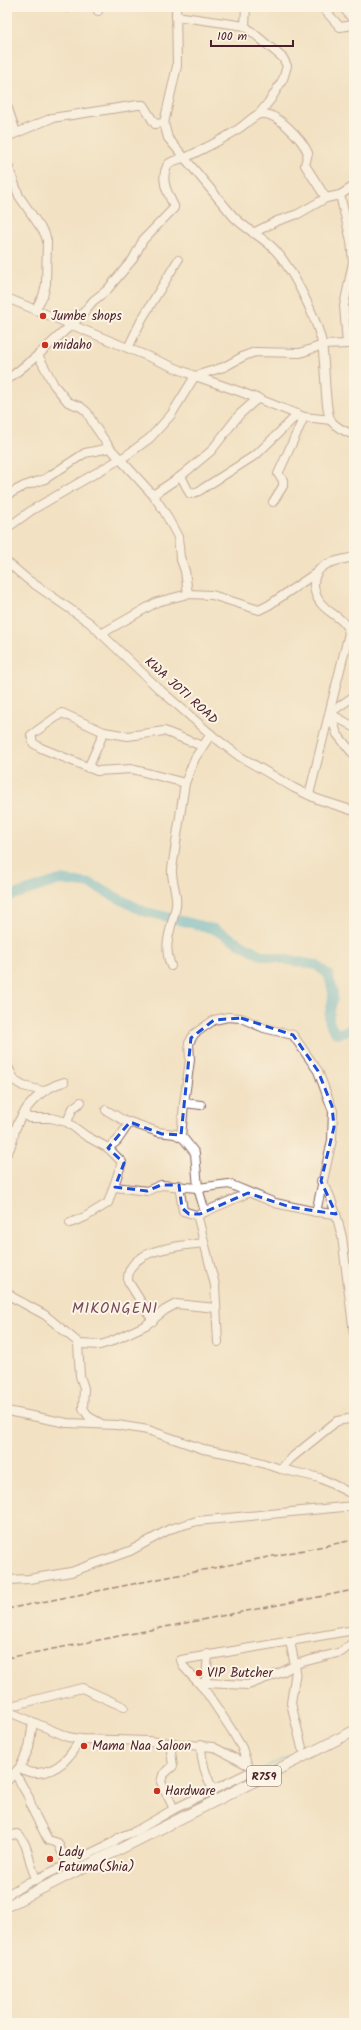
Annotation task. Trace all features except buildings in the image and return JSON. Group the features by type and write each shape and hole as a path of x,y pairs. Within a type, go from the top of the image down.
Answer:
{"main road":[{"name":"R759","path":"7,1906 252,1772 354,1731"}],"street":[{"path":"176,7 177,66 164,123 168,138 241,225 272,246 293,273 317,328 323,346 328,413 336,426 354,435"},
{"path":"245,26 246,7"},
{"path":"322,7 340,27 354,25"},
{"path":"344,7 354,21"},
{"path":"7,380 38,355 71,325 93,301 108,290 133,259 143,240 174,208 164,183 167,166 170,163 186,158 231,134 259,114 278,88 286,66 283,58 245,26 176,16"},
{"path":"7,137 52,118 138,104 143,105 155,124 164,123"},
{"path":"7,106 16,132"},
{"path":"259,114 275,117 300,140 308,153 305,165 326,198"},
{"path":"7,163 19,196 45,234 47,241 46,284 43,296 35,310"},
{"path":"253,233 277,221 298,214 326,198 340,196 354,186"},
{"path":"7,528 32,510 119,459 150,438 171,415 195,376 224,367 255,352 300,353 323,346 347,344 343,312 352,281 353,262 351,232 340,196"},
{"path":"128,348 142,319 178,260"},
{"path":"7,298 195,376 258,398 301,416 331,420"},
{"path":"38,355 54,385 68,402 81,407 87,412 110,448 153,495 178,537 180,557 185,571 188,594"},
{"path":"153,495 181,476 211,451 239,415 258,398"},
{"path":"181,476 190,494 199,491 257,454 301,416"},
{"path":"273,502 283,486 284,482 278,474 301,416"},
{"path":"7,495 24,486 46,479 85,453 110,448"},
{"path":"101,634 157,602 188,594 212,595 258,610 269,605 316,573 324,565 351,558"},
{"name":"KWA JOTI ROAD","path":"7,562 90,623 158,688 211,734 248,761 282,782 309,795 330,804 354,811"},
{"path":"309,795 330,713 348,633 343,624 317,599 314,583 316,573"},
{"path":"330,713 354,696"},
{"path":"185,783 132,770 102,772 88,768 33,744 31,735 62,713 104,732 128,736 164,731 202,746"},
{"path":"330,713 354,727"},
{"path":"330,713 337,734 354,755"},
{"path":"88,768 104,732"},
{"path":"172,966 167,955 170,929 176,906 171,875 185,783 195,758 211,734"},
{"path":"181,1137 190,1060 189,1043 194,1034 214,1020 228,1017 241,1018 264,1028 293,1035 318,1071 332,1106 334,1127 321,1181 316,1212"},
{"path":"7,1065 15,1081 23,1086 43,1091"},
{"path":"7,1154 11,1148 17,1125 32,1101 50,1086 64,1082"},
{"path":"67,1122 73,1108 81,1102"},
{"path":"184,1103 201,1105"},
{"path":"106,1110 128,1123 133,1122 158,1132 175,1134 181,1137 195,1153 198,1188 205,1212"},
{"path":"24,1114 29,1118 51,1118 67,1122 86,1136 108,1148 122,1162 115,1187 108,1203 85,1217 70,1223"},
{"path":"108,1148 117,1141 128,1123"},
{"path":"321,1181 329,1194 342,1237 354,1334"},
{"path":"115,1187 148,1191 162,1185 179,1185 198,1188 229,1184 275,1203 316,1212 336,1214"},
{"path":"179,1185 183,1211 196,1215 248,1193"},
{"path":"196,1215 215,1285 218,1342"},
{"path":"153,1321 128,1281 128,1275 133,1267 139,1259 151,1252 204,1242"},
{"path":"7,1291 12,1297 45,1315 78,1344 100,1345 110,1342 153,1321 165,1310 176,1304 216,1308"},
{"path":"78,1344 80,1376 84,1388 85,1412 93,1420 106,1425"},
{"path":"7,1410 66,1423 128,1426 148,1430 194,1447 236,1455 281,1469 320,1478 354,1495"},
{"path":"281,1469 290,1459 337,1421 354,1418"},
{"path":"7,1580 58,1576 71,1572 130,1551 170,1529 197,1521 354,1506"},
{"path":"252,1772 242,1748 231,1729 203,1685 183,1666 181,1660 208,1654 354,1630"},
{"path":"290,1641 296,1666 295,1683 291,1703 302,1748"},
{"path":"203,1685 248,1685 304,1662 333,1655 346,1650 354,1642"},
{"path":"203,1685 208,1654"},
{"path":"7,1707 82,1688 124,1707"},
{"path":"7,1711 61,1734 80,1739 174,1743 213,1747 252,1772"},
{"path":"7,1781 18,1770 29,1748 33,1722"},
{"path":"18,1770 42,1772 55,1768 68,1758 80,1739"},
{"path":"174,1743 171,1751 174,1766 163,1775 161,1782 174,1809"},
{"path":"201,1746 201,1757 204,1769 213,1790"},
{"path":"18,1770 31,1807 48,1840 58,1843 66,1864"},
{"path":"7,1895 24,1884 112,1843 120,1837 136,1831 174,1809 252,1772"},
{"path":"7,1836 17,1834 22,1839 32,1871 37,1879"}],"highlighted area":[{"path":"241,1018 293,1035 318,1071 332,1106 334,1127 321,1181 336,1214 290,1207 248,1193 200,1214 189,1214 182,1208 179,1185 161,1185 147,1191 115,1187 124,1163 108,1148 130,1122 162,1134 181,1135 191,1038 214,1020"}],"waterway":[{"path":"7,897 60,880 91,884 143,911 214,929 261,955 316,965 328,974 332,985 333,999 329,1014 332,1028 337,1034 354,1028"},
{"path":"304,1750 329,1738"},
{"path":"255,1772 301,1751"},
{"path":"27,1888 34,1884"}],"railway":[{"path":"7,1609 354,1540"},
{"path":"7,1658 354,1590"}],"place":[{"name":"Jumbe shops","path":"43,316"},
{"name":"midaho","path":"45,345"},
{"name":"VIP Butcher","path":"199,1673"},
{"name":"Mama Naa Saloon","path":"84,1746"},
{"name":"Hardware","path":"157,1791"},
{"name":"Lady Fatuma(Shia)","path":"50,1859"}],"district":[{"name":"MIKONGENI","path":"115,1309"}]}
